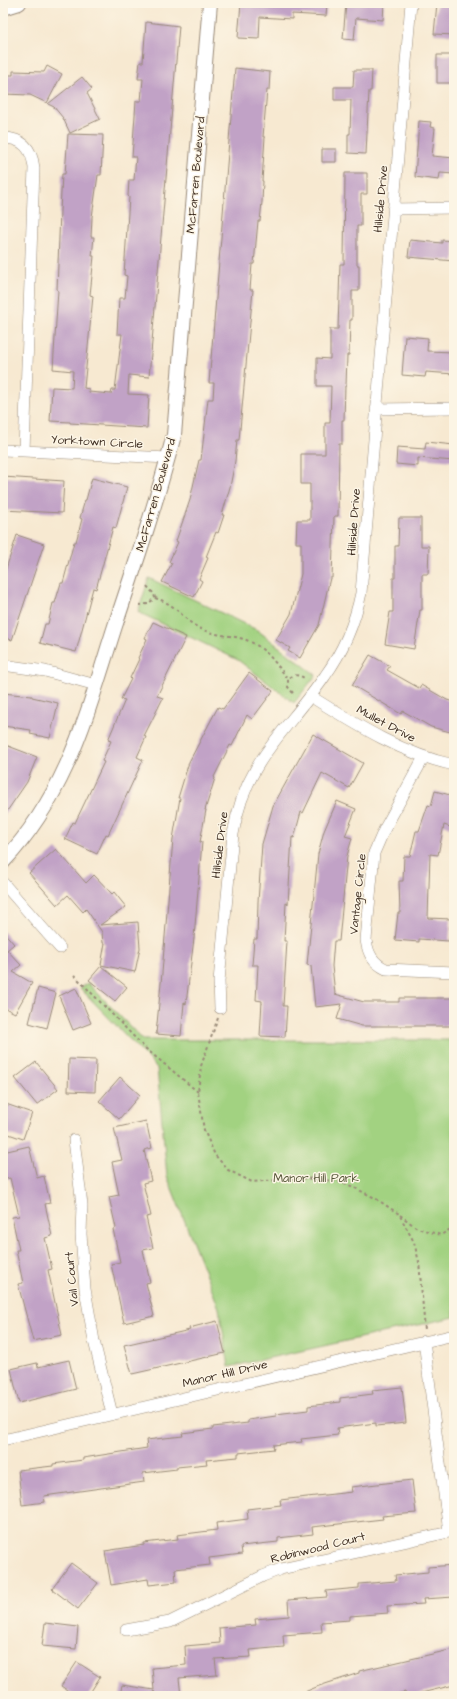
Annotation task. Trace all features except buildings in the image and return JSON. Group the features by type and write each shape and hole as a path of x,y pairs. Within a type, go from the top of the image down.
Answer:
{"street":[{"path":"3,8 19,3"},
{"name":"McFarren Boulevard","path":"3,862 27,834 59,784 75,746 160,490 174,435 210,3"},
{"name":"Hillside Drive","path":"220,1008 219,981 236,812 244,790 260,761 273,742 324,678 338,655 347,637 358,606 363,577 411,3"},
{"path":"3,138 23,142 32,154 34,168 24,451"},
{"path":"393,209 454,208"},
{"path":"376,408 454,408"},
{"name":"Yorktown Circle","path":"3,450 168,458"},
{"path":"3,664 45,671 96,685"},
{"name":"Mullet Drive","path":"310,696 397,747 424,757 454,765"},
{"name":"Vantage Circle","path":"424,757 384,830 374,853 366,940 367,950 372,959 379,966 386,969 454,972"},
{"path":"3,884 60,948"},
{"name":"Vail Court","path":"74,1140 82,1206 81,1234 84,1289 94,1341 112,1414"},
{"name":"Manor Hill Drive","path":"3,1440 454,1334"},
{"path":"424,1341 451,1531"},
{"name":"Robinwood Court","path":"126,1630 170,1622 263,1576 281,1569 451,1531"}],"path":[{"path":"146,585 154,594 155,598 172,605 200,628 219,635 240,638 259,646 266,651 288,679 288,687 293,693"},
{"path":"139,605 148,604 155,598"},
{"path":"288,679 295,675 299,675 306,679"},
{"path":"74,975 145,1048 198,1092"},
{"path":"220,1008 215,1029 201,1066 198,1092 204,1130 215,1155 228,1170 239,1177 252,1182 303,1178 343,1182 375,1198 417,1228 441,1235 452,1228 454,1224"},
{"path":"399,1214 414,1242 419,1262 426,1325 424,1341"}],"green space":[{"path":"149,578 257,630 316,675 294,703 238,660 138,612"},
{"name":"Manor Hill Park","path":"88,983 143,1040 454,1040 454,1317 229,1367 219,1308 167,1176 157,1068 80,988"}]}
